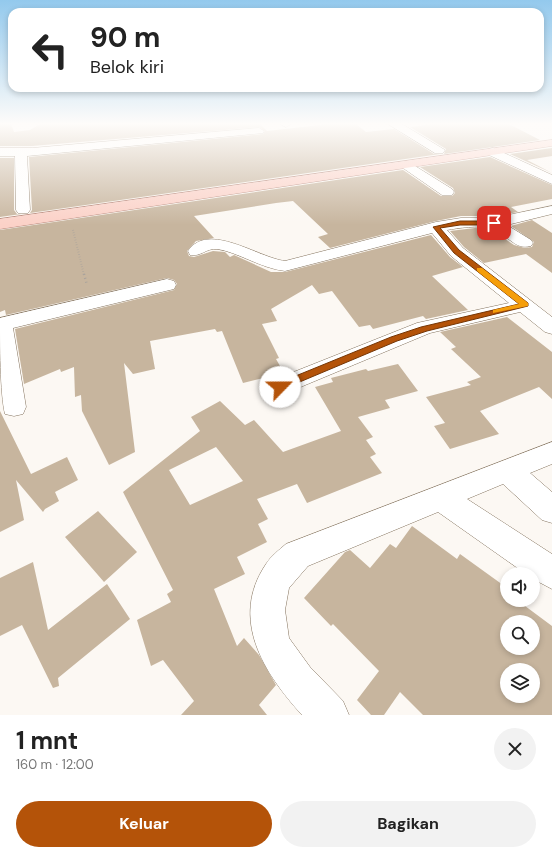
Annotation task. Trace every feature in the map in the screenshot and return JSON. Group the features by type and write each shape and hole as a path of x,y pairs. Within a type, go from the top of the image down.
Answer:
{"main road":[{"path":"0,224 70,214 397,157"},
{"path":"0,213 285,177 407,165 457,157"}],"street":[{"path":"21,157 23,210"},
{"path":"504,157 552,180"},
{"path":"407,165 447,192"},
{"path":"196,251 206,245 219,244 272,265 285,266 436,227 460,223 494,223 552,210"},
{"path":"494,223 525,243"},
{"path":"436,227 457,252 538,309 552,327"},
{"path":"14,407 1,325 167,285"},
{"path":"280,387 424,328 538,309"},
{"path":"329,715 284,666 273,647 267,623 269,598 278,575 297,555 552,453"},
{"path":"508,470 552,510"},
{"path":"440,497 552,573"}],"path":[{"path":"70,214 78,254 93,303"}],"building":[{"path":"29,157 417,157 30,213 32,210"},
{"path":"491,157 552,185 552,199 511,207 518,212 494,216 461,216 330,248 318,237 328,234 293,201 276,203 194,216 214,238 196,241 187,251 189,256 194,257 213,251 225,252 230,257 234,255 271,272 285,272 431,235 450,257 463,267 432,276 468,310 426,319 423,316 373,329 370,325 359,327 332,291 319,294 312,285 271,309 277,321 262,324 279,358 276,359 284,373 243,383 222,331 217,332 215,329 150,341 155,369 133,374 124,363 135,452 109,465 82,411 81,395 75,397 74,367 61,372 60,369 24,384 15,329 174,290 177,284 174,280 167,278 6,315 5,310 0,312 0,230 403,170 441,196 452,196 455,193 453,188 420,167"},
{"path":"517,157 543,157 527,160 552,173"},
{"path":"0,158 14,158 14,210 17,214 21,214 0,217"},
{"path":"532,220 552,233 552,273 526,254 484,263 464,247 450,231 475,228 490,229 514,245 525,248 532,247 534,242 511,226"},
{"path":"507,317 552,352 552,399 539,387 480,411 499,434 450,449 434,426 445,423 426,397 471,385 467,382 481,377 451,349 456,347 440,332"},
{"path":"398,364 418,391 385,400 390,408 358,417 373,437 366,440 376,454 370,457 382,473 307,503 297,484 257,499 268,519 258,524 267,542 237,557 245,574 214,589 237,646 244,638 259,655 276,685 259,705 267,715 181,715 194,701 163,660 151,666 137,620 171,602 167,594 173,590 123,492 200,431 191,417 220,401 245,425 254,420 283,452 341,431 315,387 333,382 331,378 366,369 368,371","holes":["216,447 243,481 190,505 169,470"]},
{"path":"0,411 31,474 67,457 78,480 55,492 59,501 45,509 43,512 16,480 24,520 0,532"},
{"path":"98,511 137,552 104,582 65,537"},
{"path":"412,526 457,559 460,554 500,583 500,607 526,607 537,615 500,615 500,655 540,655 540,617 552,626 552,715 423,715 400,692 384,715 371,715 357,700 379,671 333,624 331,626 304,598 345,552 350,550 370,568 390,544 396,548"},
{"path":"33,562 48,630 107,584 130,619 58,678 59,686 53,688 22,625 0,636 0,578"}],"slow traffic":[{"path":"480,269 525,305 496,311"}],"route":[{"path":"280,387 424,328 525,305 457,252 436,227 460,223 494,223"}]}
